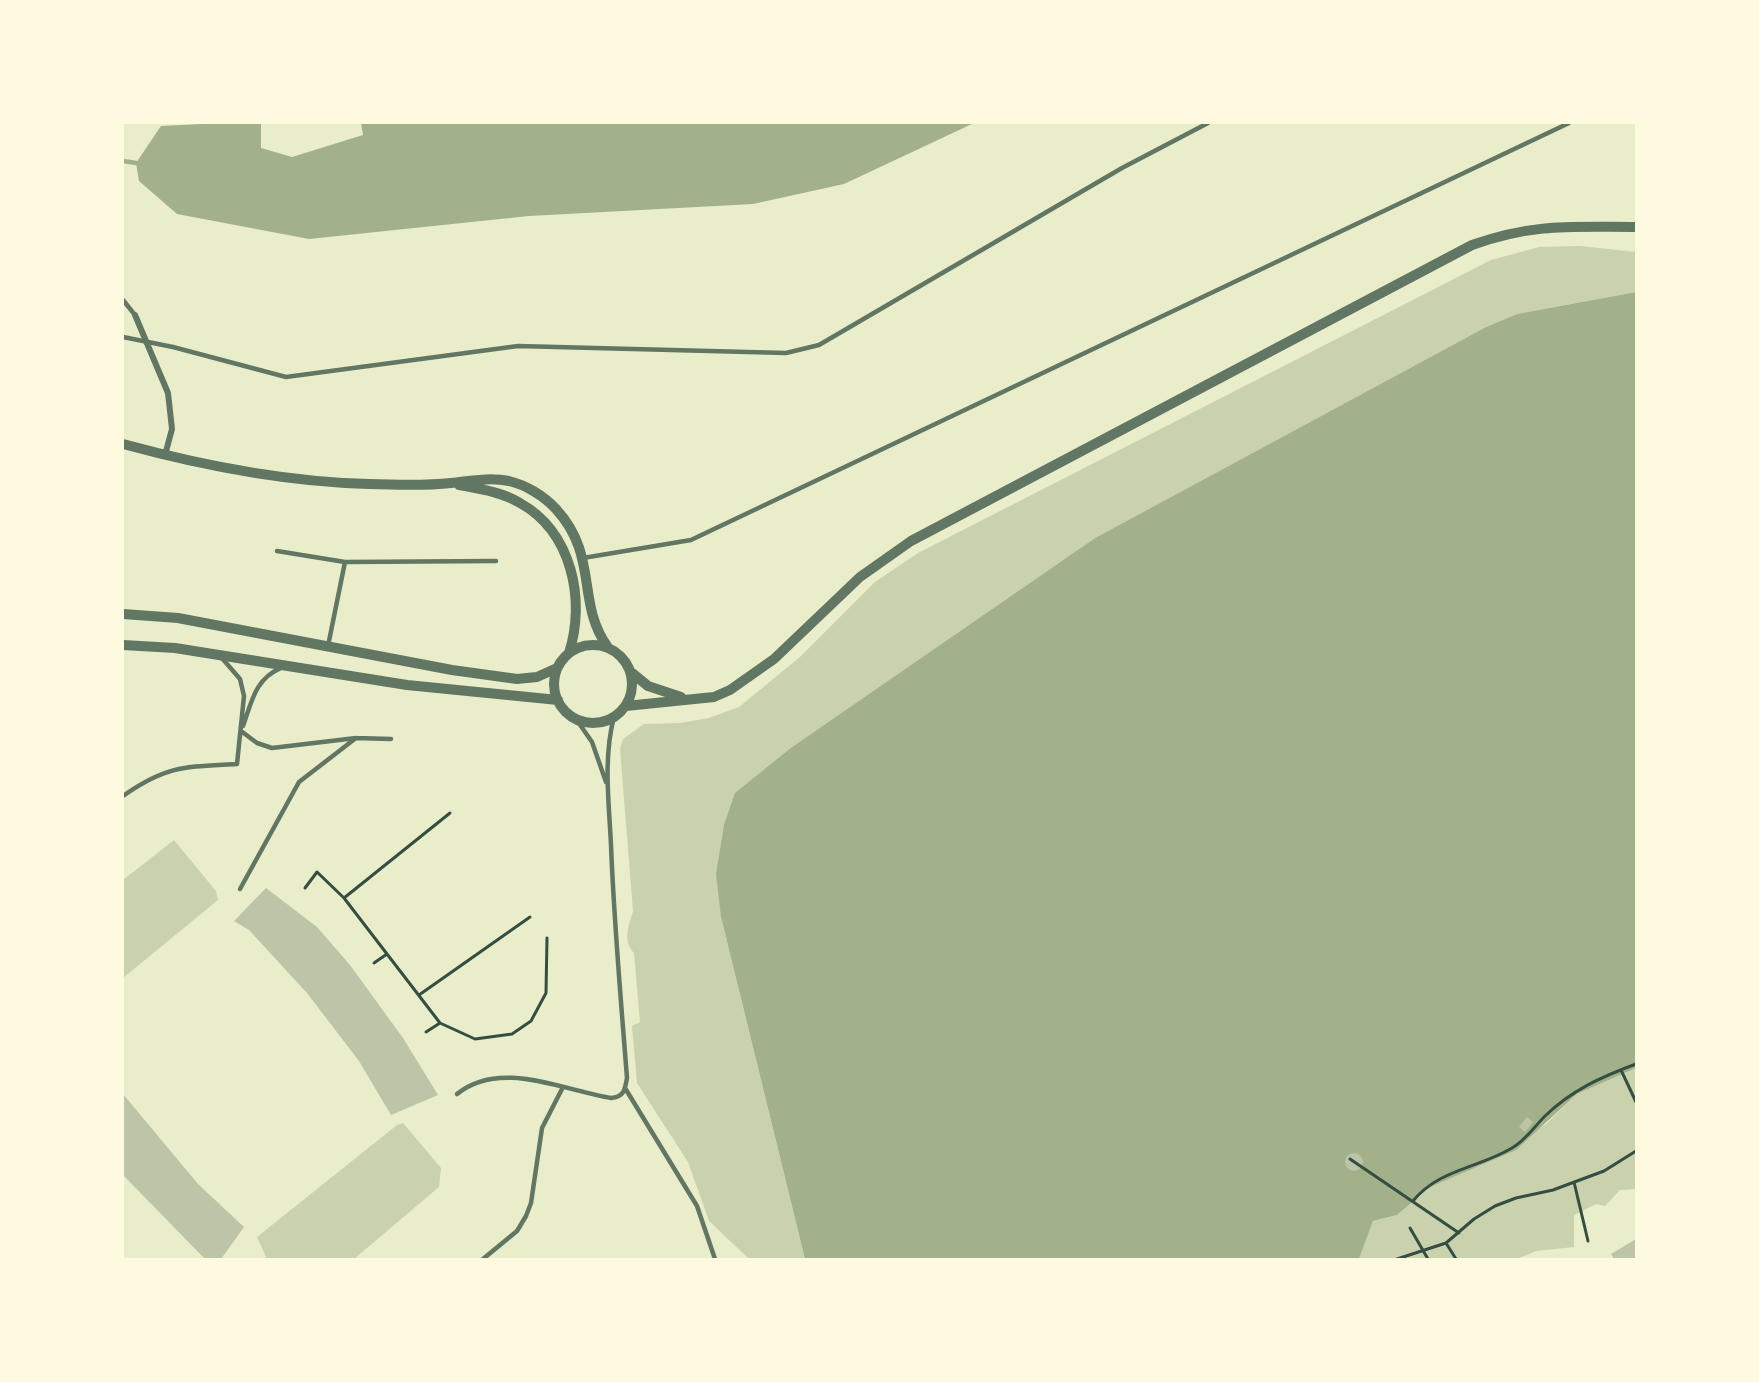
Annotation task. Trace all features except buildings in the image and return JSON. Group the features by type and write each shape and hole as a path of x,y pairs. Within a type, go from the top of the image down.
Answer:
{"street":[{"path":"626,706 714,697 751,676 774,659 860,577 910,541 1472,245 1525,230 1569,226 1636,227"},
{"path":"135,315 168,393 172,429 165,456"},
{"path":"123,444 229,470 283,478 341,483 450,484 488,478 524,486 554,506 577,540 583,558 594,627 607,646 626,662 632,674 633,685 626,706 614,717 602,722 576,719 565,711 558,700 554,684 557,668"},
{"path":"123,614 178,618 517,679 537,677 557,668 569,653 574,637 577,608 575,585 562,547 550,528 520,502 488,491 450,484"},
{"path":"123,645 219,655 407,684 558,700"},
{"path":"569,653 587,645 607,646"},
{"path":"632,674 648,686 693,700"}],"lane":[{"path":"123,337 286,377 518,346 786,353 819,345 1122,168 1208,123"},
{"path":"583,558 691,540 1569,123"},
{"path":"123,300 135,315"},
{"path":"277,551 345,562 496,561"},
{"path":"328,646 345,562"},
{"path":"123,796 146,780 175,768 237,764 244,696 240,679 219,655"},
{"path":"241,731 257,685 268,673 286,666"},
{"path":"614,717 609,737 608,788 625,1088 697,1206 715,1259"},
{"path":"576,719 592,742 608,788"},
{"path":"241,731 257,743 272,748 356,738 392,739"},
{"path":"240,889 299,782 356,738"},
{"path":"457,1094 470,1083 496,1076 521,1078 562,1089 611,1098 619,1098 625,1088"},
{"path":"483,1259 517,1231 526,1216 532,1194 542,1128 562,1089"}],"path":[{"path":"344,898 450,813"},
{"path":"305,888 317,872 344,898 440,1023 475,1039 512,1034 531,1022 546,993 547,938"},
{"path":"419,995 530,917"},
{"path":"374,963 387,954"},
{"path":"426,1032 440,1023"},
{"path":"1413,1201 1440,1178 1509,1150 1570,1095 1600,1077 1636,1064"},
{"path":"1621,1070 1636,1102"},
{"path":"1397,1259 1444,1244 1495,1206 1604,1171 1636,1151"},
{"path":"1350,1159 1459,1233"},
{"path":"1574,1182 1588,1241"},
{"path":"1410,1228 1428,1259"},
{"path":"1444,1244 1456,1259"}],"shaded area":[{"path":"261,123 261,148 292,157 363,135 361,123 974,123 844,184 753,204 529,216 309,239 177,214 139,181 136,163 161,126"},
{"path":"1580,246 1636,252 1636,292 1517,314 1486,327 1095,538 792,747 721,917 805,1259 749,1259 709,1221 688,1162 637,1083 632,1026 640,1022 634,953 627,938 633,911 620,749 623,739 644,724 680,723 709,718 739,707 800,657 875,582 918,553 1491,260 1539,247"},
{"path":"1636,292 1636,1068 1577,1094 1516,1150 1430,1187 1397,1215 1373,1221 1359,1259 805,1259 721,917 716,874 724,825 735,793 792,747 1095,538 1486,327 1517,314"},
{"path":"174,840 216,891 218,900 123,978 123,880"},
{"path":"1636,1068 1636,1189 1620,1190 1605,1206 1596,1204 1574,1215 1574,1247 1536,1251 1517,1259 1359,1259 1373,1221 1397,1215 1430,1187 1545,1125 1577,1094"},
{"path":"403,1123 441,1168 439,1187 354,1259 267,1259 257,1237 397,1125"}],"waterway":[{"path":"123,161 136,163"}]}
